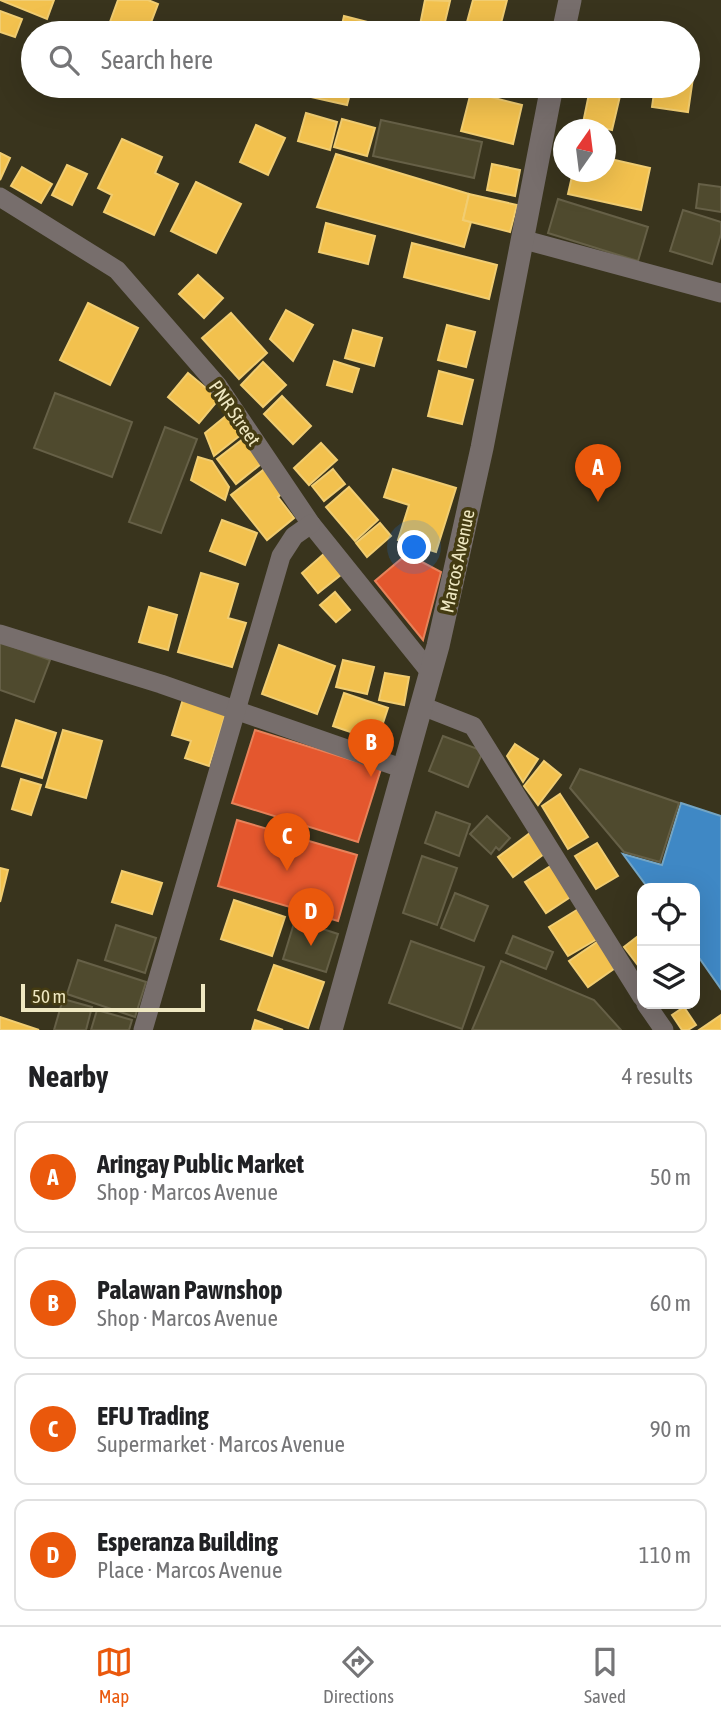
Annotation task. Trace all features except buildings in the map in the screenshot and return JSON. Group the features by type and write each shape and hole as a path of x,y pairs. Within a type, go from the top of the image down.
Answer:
{"street":[{"path":"566,21 570,0"},
{"name":"Marcos Avenue","path":"331,1030 430,672 482,448 550,98"},
{"name":"PNR Street","path":"0,197 117,270 218,386 311,524 430,672"},
{"path":"521,239 721,293"},
{"path":"144,1030 281,556 294,536 311,524"},
{"path":"0,634 161,684 404,769"},
{"path":"422,706 473,726 637,990"},
{"path":"649,1009 664,1030"}],"place":[{"name":"Aringay Public Market","path":"598,502"},
{"name":"Palawan Pawnshop","path":"371,777"},
{"name":"EFU Trading","path":"287,871"},
{"name":"Esperanza Building","path":"311,946"}]}
